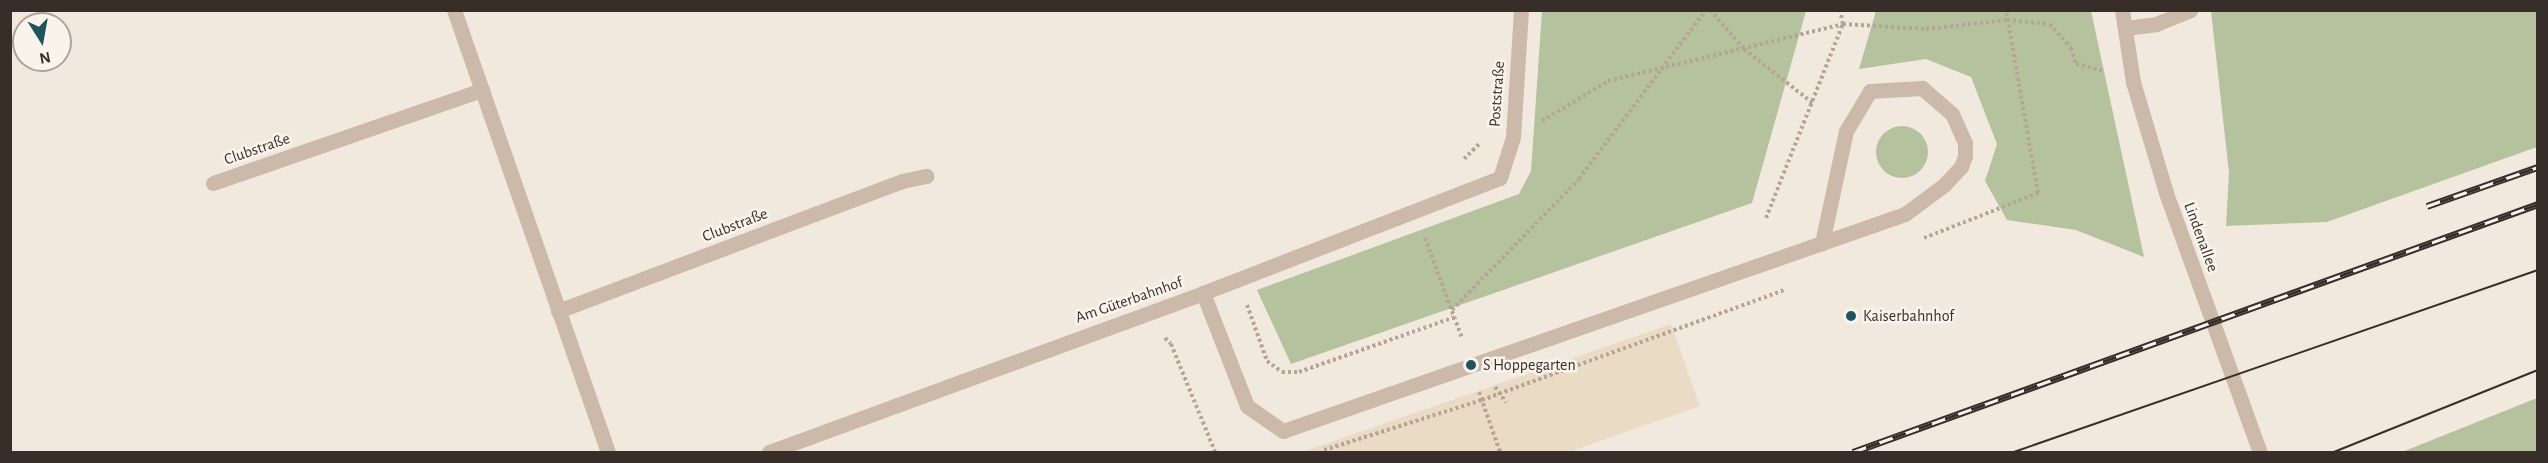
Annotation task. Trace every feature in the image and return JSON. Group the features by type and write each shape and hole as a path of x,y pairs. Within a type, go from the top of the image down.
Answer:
{"street":[{"name":"Poststraße","path":"1500,178 1513,137 1521,10"},
{"name":"Lindenallee","path":"2122,10 2133,82 2166,193 2260,453"},
{"path":"2125,28 2156,24 2190,10"},
{"path":"458,12 608,453"},
{"path":"1203,293 1247,406 1283,431 1471,365 1822,243 1905,214 1944,185 1960,167 1965,156 1965,142 1952,114 1922,88 1870,92 1846,131 1822,243"},
{"name":"Clubstraße","path":"213,183 483,90"},
{"name":"Clubstraße","path":"558,311 902,181 926,176"},
{"name":"Am Güterbahnhof","path":"774,452 1203,293 1500,178"}],"path":[{"path":"1452,310 1578,179 1706,10"},
{"path":"1710,10 1744,49 1814,104"},
{"path":"1766,218 1814,104 1843,24 1840,10"},
{"path":"1918,240 2038,193 2006,10"},
{"path":"1454,196 1450,174 1480,143 1513,137 1608,81 1843,24 1926,29 2007,20 2050,24 2071,48 2076,64 2103,71"},
{"path":"1416,212 1471,365 1502,393 1506,402"},
{"path":"1316,453 1482,400 1795,286"},
{"path":"1245,300 1267,361 1282,372 1299,372 1455,317"},
{"path":"1157,335 1171,344 1215,453"},
{"path":"1479,390 1500,453"}],"green space":[{"path":"1542,11 1806,11 1752,203 1291,364 1257,290 1519,194 1531,171"},
{"path":"1876,11 2091,11 2144,257 2076,230 2007,220 1985,181 1997,144 1971,77 1926,59 1859,69"},
{"path":"2211,11 2537,11 2537,147 2327,222 2226,226 2229,173"},
{"path":"1897,126 1907,126 1921,133 1928,152 1921,171 1907,178 1897,178 1887,174 1880,167 1876,157 1876,147 1880,137 1887,130"},
{"path":"2537,398 2537,452 2402,452"}],"shaded area":[{"path":"1671,324 1700,406 1569,452 1302,452"}],"tram line":[{"path":"2014,452 2538,270"},
{"path":"2334,452 2538,370"}],"railway":[{"path":"2427,206 2538,167"},
{"path":"1853,452 2538,204"}],"place":[{"name":"Kaiserbahnhof","path":"1851,316"},
{"name":"S Hoppegarten","path":"1471,365"}]}
